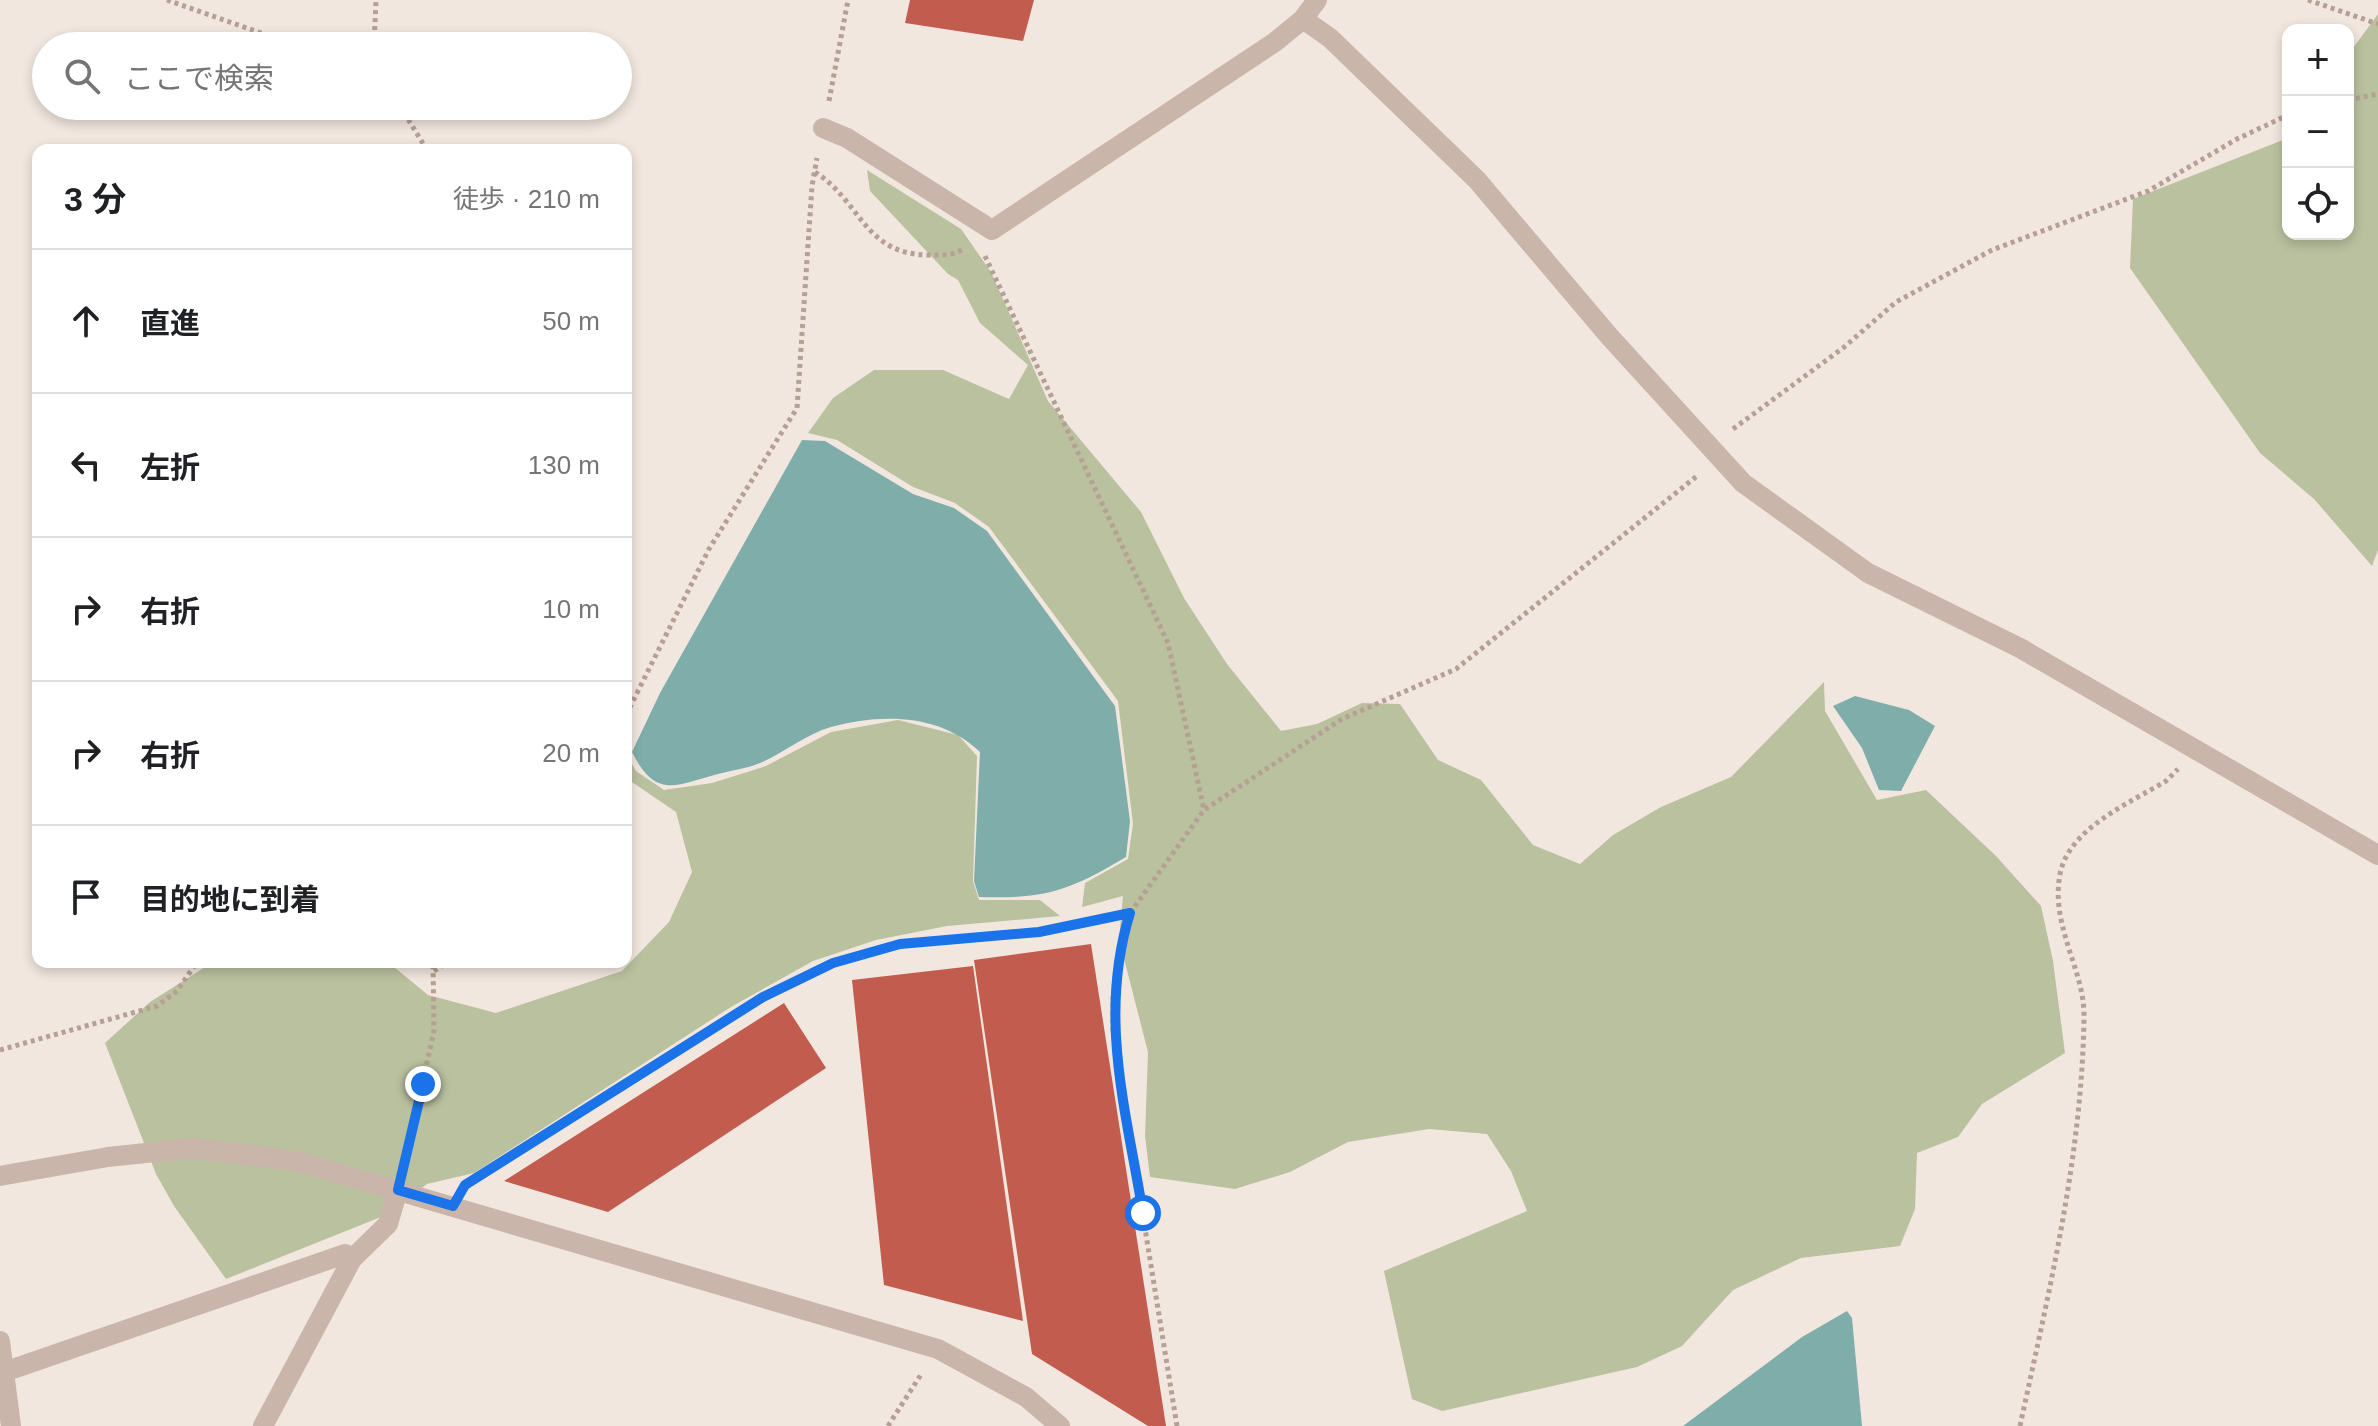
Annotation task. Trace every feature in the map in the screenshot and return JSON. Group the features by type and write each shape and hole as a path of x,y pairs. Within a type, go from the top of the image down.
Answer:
{"street":[{"path":"823,128 847,138 985,236 1275,42 1303,19 1317,0"},
{"path":"1303,19 1330,38 1477,180 1609,336 1743,483 1868,573 2020,648 2378,855"},
{"path":"0,1176 108,1157 193,1148 296,1161 938,1349 1026,1397 1060,1426"},
{"path":"263,1426 352,1259 388,1224 398,1190"},
{"path":"11,1426 1,1354 345,1254 352,1259"}],"path":[{"path":"167,0 258,32"},
{"path":"375,32 376,0"},
{"path":"632,703 709,549 797,408 815,172 848,0"},
{"path":"2308,0 2378,24"},
{"path":"2354,99 2378,94"},
{"path":"1177,1426 1113,1031 1113,998 1130,913 1204,810 1342,719 1456,669 1896,302 1992,250 2148,191 2237,139 2282,118"},
{"path":"409,120 423,144"},
{"path":"815,172 831,182 871,235 906,255 955,254 985,236 1168,643 1204,810"},
{"path":"2020,1426 2070,1192 2085,1014 2059,915 2060,873 2076,841 2166,781 2195,751"},
{"path":"453,1206 465,1185 763,997 833,963 900,944 1039,932 1130,913"},
{"path":"0,1050 157,1006 177,991 193,968"},
{"path":"398,1190 434,1031 433,968"},
{"path":"433,972 439,968"},
{"path":"888,1426 938,1349"}],"green space":[{"path":"2378,14 2378,550 2372,566 2314,499 2260,453 2130,268 2133,199 2282,140 2282,240 2354,240 2354,47"},
{"path":"867,170 961,229 991,272 1048,401 1141,512 1184,598 1227,664 1281,731 1317,724 1362,703 1400,704 1438,760 1481,780 1533,845 1580,864 1613,835 1661,807 1731,777 1824,682 1825,711 1877,800 1926,790 1996,856 2041,906 2053,961 2065,1053 1982,1104 1958,1137 1917,1153 1915,1209 1900,1246 1801,1258 1733,1290 1682,1346 1637,1367 1442,1411 1412,1399 1384,1271 1527,1211 1511,1171 1487,1134 1429,1129 1348,1142 1290,1172 1235,1189 1150,1177 1145,1136 1148,1052 1119,939 1123,896 1082,907 1085,883 1128,859 1133,824 1118,701 989,527 955,503 913,487 837,440 808,433 833,398 874,370 943,370 1009,399 1028,365 980,323 958,280 948,274 870,191"},
{"path":"898,720 958,735 977,756 973,881 979,900 1040,900 1060,916 947,926 876,940 813,961 731,1007 474,1173 427,1184 381,1217 226,1279 174,1206 156,1174 105,1043 150,1002 204,968 395,968 428,995 496,1013 632,968 632,961 669,922 692,872 676,812 632,782 632,764 636,771 664,790 712,783 766,766 831,732"}],"water":[{"path":"802,440 825,441 913,494 954,508 987,531 1115,706 1130,821 1126,857 1088,878 1056,890 1022,896 979,897 974,881 980,752 947,730 910,720 870,720 831,727 755,765 679,785 659,783 641,767 632,752 660,693"},
{"path":"1855,696 1909,710 1935,726 1901,791 1879,790 1862,748 1833,706"},
{"path":"1847,1311 1852,1318 1862,1426 1683,1426 1802,1337"}],"building":[{"path":"910,0 1034,0 1023,41 905,23"},
{"path":"1091,944 1166,1426 1148,1426 1032,1354 974,960"},
{"path":"973,966 1023,1321 884,1285 852,980"},
{"path":"784,1003 826,1068 608,1212 504,1181"}],"route":[{"path":"423,1084 398,1190 453,1206 465,1185 763,997 833,963 900,944 1039,932 1130,913 1113,998 1113,1031 1143,1213"}]}
